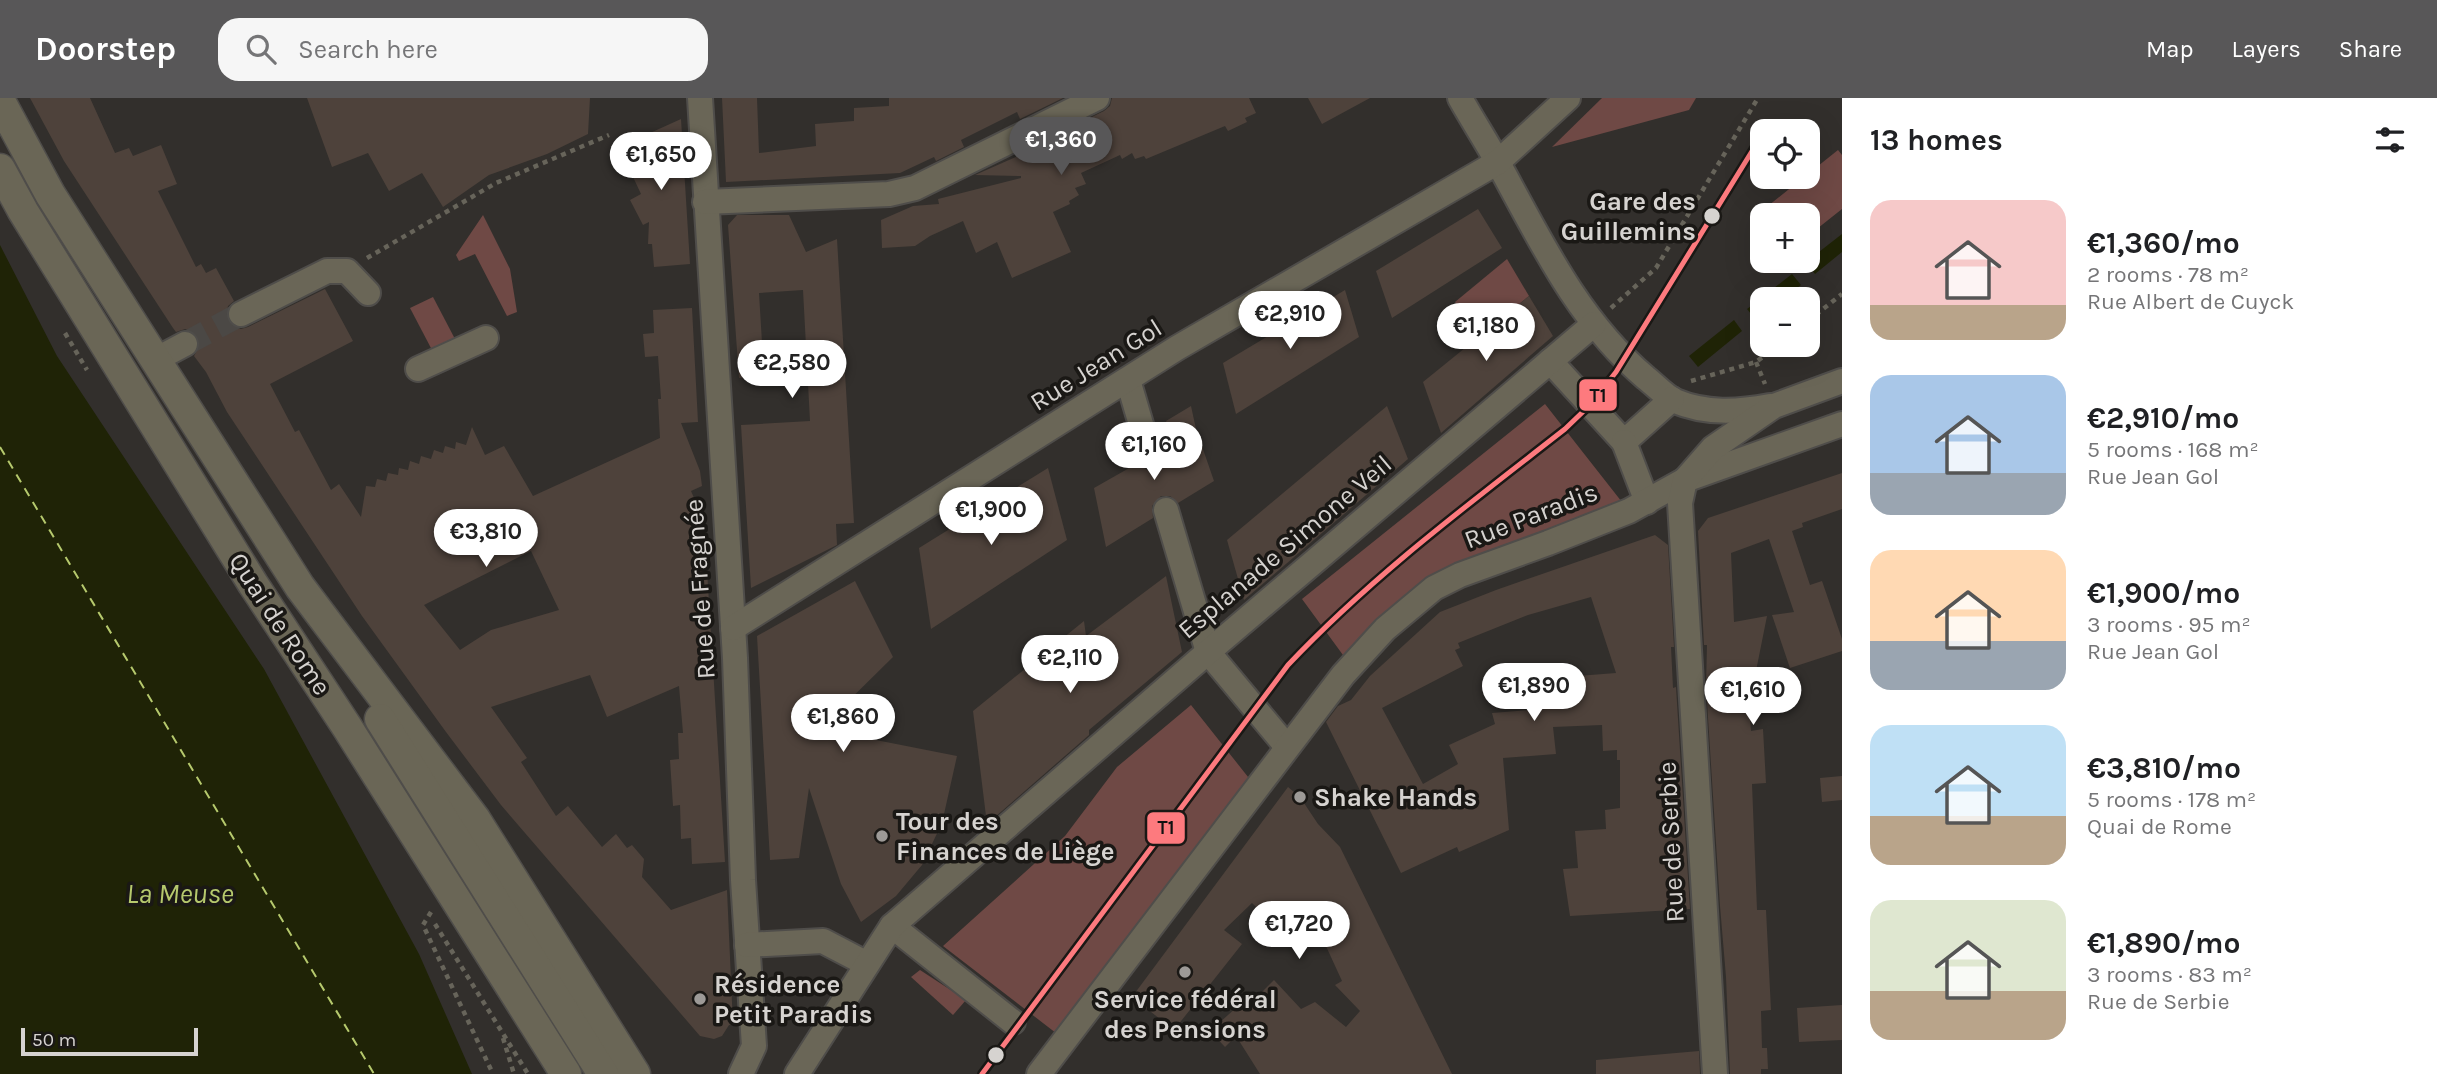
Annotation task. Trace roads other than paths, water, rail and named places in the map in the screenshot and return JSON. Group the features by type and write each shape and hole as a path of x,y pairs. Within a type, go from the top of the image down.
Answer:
{"main road":[{"name":"Quai de Rome","path":"0,101 50,194 318,613 389,735 603,1074"},
{"name":"Quai de Rome","path":"0,170 253,584 347,727 566,1074"},
{"name":"Quai de Rome","path":"318,613 413,734 475,819 635,1074"}],"street":[{"name":"Rue de Fragnée","path":"700,98 733,628 754,1046 741,1074"},
{"path":"705,202 889,194 915,188 1097,98"},
{"path":"1460,98 1564,283 1594,324 1625,359 1672,399 1694,408 1746,410 1774,406 1842,381"},
{"name":"Rue Jean Gol","path":"733,628 1177,348 1498,162 1568,98"},
{"path":"241,314 327,271 347,271 368,293"},
{"name":"Esplanade Simone Veil","path":"797,1074 892,926 1208,652 1594,324"},
{"path":"418,369 486,338"},
{"path":"155,360 185,344"},
{"path":"1550,361 1624,442 1647,502"},
{"path":"1128,380 1150,455"},
{"path":"1624,442 1672,399"},
{"path":"1685,480 1713,448 1774,406"},
{"name":"Rue Paradis","path":"1039,1074 1343,675 1377,638 1434,588 1460,575 1548,544 1647,502 1685,480 1842,424"},
{"name":"Rue de Serbie","path":"1685,480 1680,503 1715,1074"},
{"path":"1167,510 1208,652 1287,747"},
{"path":"892,926 1013,1022"},
{"path":"747,945 824,941 867,964"}],"water":[{"path":"1842,234 1842,252 1820,270 1820,251"},
{"name":"La Meuse","path":"0,245 57,356 264,669 419,954 472,1074 0,1074"},
{"path":"1792,274 1801,285 1798,287 1775,287"},
{"path":"1734,320 1742,331 1698,367 1689,356"}],"tunnel":[{"path":"185,344 241,314"}],"place":[{"name":"Gare des Guillemins","path":"1712,216"},
{"name":"Shake Hands","path":"1300,797"},
{"name":"Tour des Finances de Liège","path":"882,836"},
{"name":"Service fédéral des Pensions","path":"1185,972"},
{"name":"Résidence Petit Paradis","path":"700,999"}]}
